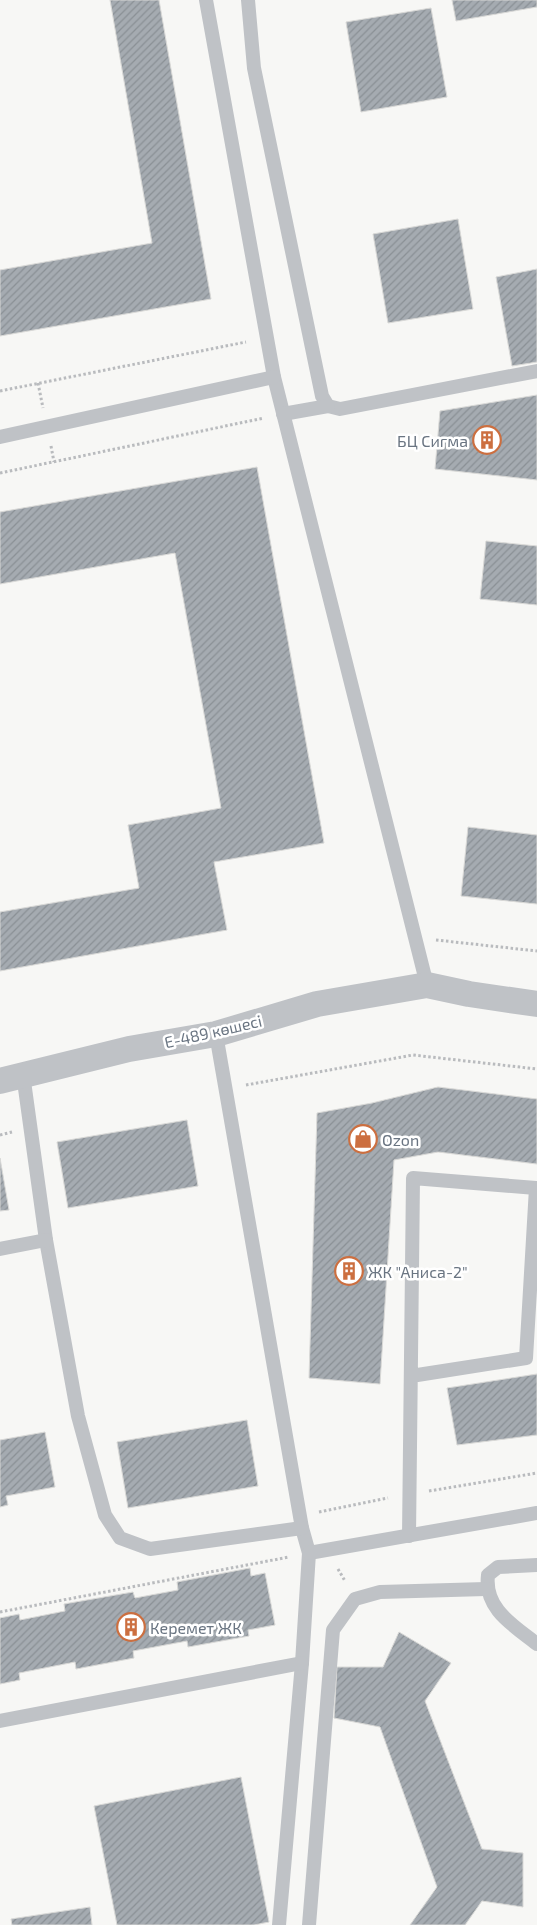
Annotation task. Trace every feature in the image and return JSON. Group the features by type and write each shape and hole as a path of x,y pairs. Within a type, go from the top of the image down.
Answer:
{"street":[{"path":"427,985 469,994 537,1004"},
{"name":"Е-489 көшесі","path":"11,1077 129,1049 216,1034 317,1004 427,985"}],"lane":[{"path":"206,0 274,377 427,985"},
{"path":"248,0 254,68 322,396 328,406"},
{"path":"283,414 328,406 340,409 537,372"},
{"path":"0,437 274,377"},
{"path":"216,1034 302,1528 309,1553 302,1663 279,1925"},
{"path":"11,1077 46,1240 78,1416 105,1515 120,1538 150,1550 302,1528"},
{"path":"408,1536 413,1178 536,1188 526,1358 411,1376"},
{"path":"0,1249 46,1240"},
{"path":"309,1553 537,1512"},
{"path":"537,1565 498,1567 488,1575 486,1589 500,1616 537,1644"},
{"path":"309,1925 333,1630 356,1599 380,1592 486,1589"},
{"path":"0,1721 302,1663"}],"path":[{"path":"0,391 266,338"},
{"path":"0,473 283,414"},
{"path":"415,938 537,951"},
{"path":"226,1089 413,1056 537,1070"},
{"path":"327,1550 356,1599"},
{"path":"0,1612 309,1553"}],"building":[{"path":"110,0 159,0 211,299 0,336 0,270 152,243"},
{"path":"452,0 537,0 537,7 456,21"},
{"path":"431,8 447,97 361,112 346,22"},
{"path":"458,219 473,309 388,323 373,234"},
{"path":"537,269 537,362 512,366 496,277"},
{"name":"БЦ Сигма","path":"537,395 537,480 435,469 440,411"},
{"path":"257,467 324,843 214,862 227,930 0,971 0,912 139,888 128,825 221,808 175,553 0,584 0,512"},
{"path":"486,541 537,546 537,605 480,599"},
{"path":"468,827 537,835 537,904 461,896"},
{"name":"ЖК \"Аниса-2\"","path":"438,1087 537,1099 537,1164 438,1152 394,1160 380,1384 309,1378 317,1113 372,1103"},
{"path":"187,1120 198,1186 68,1208 57,1142"},
{"path":"0,1158 9,1210 0,1211"},
{"path":"537,1374 537,1435 457,1445 447,1388"},
{"path":"247,1420 258,1486 128,1508 117,1442"},
{"path":"45,1432 55,1487 6,1496 8,1505 0,1507 0,1440"},
{"name":"Керемет ЖК","path":"250,1568 251,1576 265,1573 275,1625 248,1630 249,1636 188,1647 187,1641 133,1651 134,1658 76,1669 75,1662 19,1673 20,1680 0,1684 0,1618 19,1614 20,1620 65,1611 64,1604 133,1592 135,1598 178,1590 177,1582"},
{"path":"399,1632 451,1663 425,1701 482,1849 523,1853 523,1907 482,1901 465,1925 410,1925 437,1887 380,1727 334,1718 337,1667 383,1667"},
{"path":"241,1777 269,1922 254,1925 117,1925 94,1806"},
{"path":"90,1907 92,1925 12,1925 11,1919"}],"place":[{"name":"БЦ Сигма","path":"487,440"},
{"name":"Ozon","path":"363,1139"},
{"name":"ЖК \"Аниса-2\"","path":"349,1271"},
{"name":"Керемет ЖК","path":"131,1627"}]}
